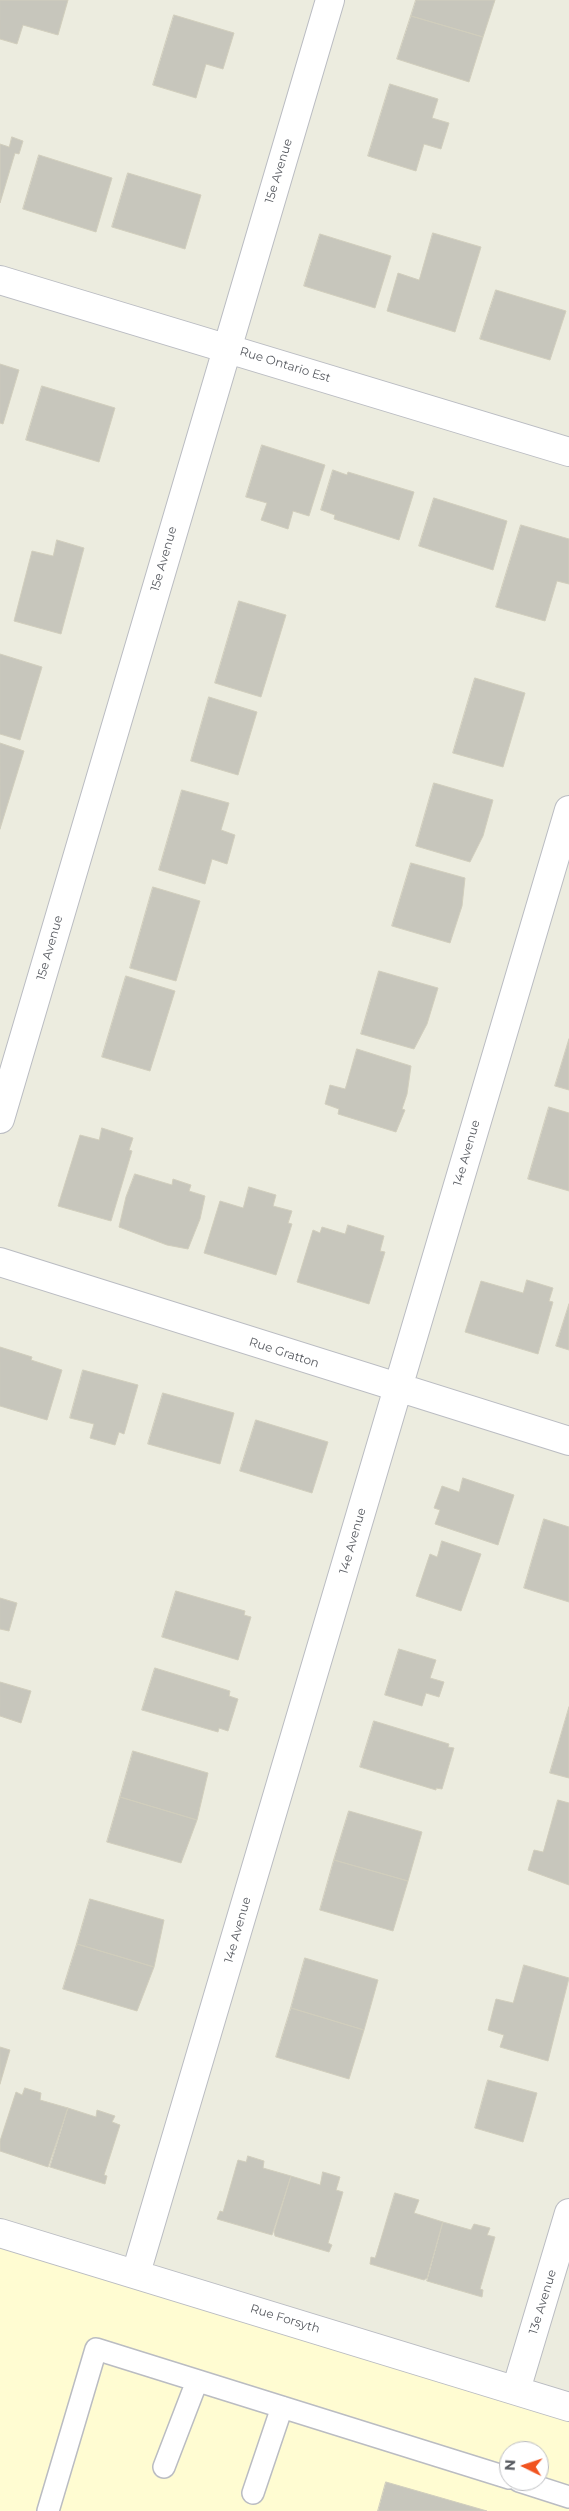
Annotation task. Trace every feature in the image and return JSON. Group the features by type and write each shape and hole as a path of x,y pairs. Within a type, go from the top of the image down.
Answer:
{"street":[{"name":"15e Avenue","path":"0,1118 330,0"},
{"name":"Rue Ontario Est","path":"0,280 569,452"},
{"name":"14e Avenue","path":"136,2273 569,810"},
{"name":"Rue Gratton","path":"0,1262 398,1389 569,1441"},
{"name":"13e Avenue","path":"516,2390 569,2213"},
{"name":"Rue Forsyth","path":"0,2233 136,2273 569,2407"}],"lane":[{"path":"48,2511 96,2349 499,2475"},
{"path":"164,2467 197,2381"},
{"path":"253,2493 282,2407"},
{"path":"549,2491 569,2497"}],"shaded area":[{"path":"0,2238 569,2413 569,2511 0,2511"}],"building":[{"path":"0,0 68,0 58,35 23,25 17,44 0,39"},
{"path":"416,0 495,0 483,37 411,16"},
{"path":"174,15 234,33 223,69 206,64 196,98 153,85"},
{"path":"411,16 483,37 469,82 397,59"},
{"path":"390,84 438,99 432,118 449,123 441,149 424,144 416,171 368,156"},
{"path":"12,137 23,141 19,154 15,153 0,203 0,144 9,147"},
{"path":"39,155 112,178 96,232 23,209"},
{"path":"128,173 201,195 185,249 112,227"},
{"path":"433,233 481,247 455,332 387,311 398,273 419,280"},
{"path":"320,234 391,256 375,308 304,286"},
{"path":"496,290 566,311 550,360 480,339"},
{"path":"0,364 19,370 3,424 0,423"},
{"path":"42,386 115,408 99,462 26,440"},
{"path":"262,445 325,465 309,516 293,511 288,529 261,520 267,503 246,497"},
{"path":"333,470 347,475 348,472 414,492 399,540 334,519 335,515 321,510"},
{"path":"434,498 507,521 493,570 419,546"},
{"path":"521,525 569,539 569,584 557,581 545,621 496,607"},
{"path":"57,540 84,548 61,634 14,621 32,551 53,556"},
{"path":"239,601 286,615 261,697 215,683"},
{"path":"0,654 42,667 20,740 0,734"},
{"path":"475,678 525,693 503,767 453,753"},
{"path":"209,697 257,712 238,775 191,761"},
{"path":"0,743 24,751 0,829"},
{"path":"434,783 493,800 483,836 470,862 416,846"},
{"path":"182,790 229,803 221,830 235,835 227,864 212,859 205,884 159,870"},
{"path":"411,863 465,878 462,906 450,943 392,926"},
{"path":"153,887 200,901 176,981 130,968"},
{"path":"379,971 438,988 427,1024 414,1049 361,1034"},
{"path":"126,976 175,991 150,1071 102,1057"},
{"path":"569,1039 569,1090 555,1086"},
{"path":"357,1049 411,1066 407,1094 402,1109 405,1110 396,1132 338,1114 339,1109 325,1104 330,1085 345,1089"},
{"path":"549,1107 569,1113 569,1191 528,1179"},
{"path":"102,1128 133,1138 129,1150 132,1151 111,1221 58,1206 80,1135 99,1140"},
{"path":"135,1174 172,1185 173,1179 191,1185 189,1191 205,1196 200,1219 188,1249 167,1245 119,1227 126,1197"},
{"path":"249,1187 276,1195 273,1206 292,1211 288,1223 292,1224 276,1275 204,1253 220,1201 243,1208"},
{"path":"348,1225 384,1236 380,1251 385,1252 369,1304 297,1282 313,1230 320,1233 322,1227 345,1234"},
{"path":"527,1280 553,1288 549,1301 553,1302 538,1354 465,1332 481,1281 523,1293"},
{"path":"569,1304 569,1350 556,1346"},
{"path":"0,1347 32,1357 31,1360 62,1370 47,1420 0,1406"},
{"path":"83,1370 138,1385 124,1434 119,1432 115,1445 90,1438 94,1424 70,1418"},
{"path":"163,1393 234,1413 220,1464 148,1444"},
{"path":"256,1420 328,1442 312,1493 240,1471"},
{"path":"463,1478 514,1495 498,1545 435,1524 440,1510 434,1508 442,1486 459,1492"},
{"path":"544,1519 569,1527 569,1602 524,1588"},
{"path":"442,1541 481,1554 461,1611 416,1596 430,1554 437,1557"},
{"path":"176,1591 245,1611 244,1615 251,1617 238,1660 162,1637"},
{"path":"0,1598 17,1603 9,1631 0,1629"},
{"path":"399,1649 436,1660 430,1678 444,1682 439,1697 426,1693 422,1706 385,1695"},
{"path":"155,1668 230,1691 229,1696 238,1699 228,1731 219,1728 218,1732 142,1710"},
{"path":"0,1682 31,1691 21,1723 0,1716"},
{"path":"569,1707 569,1778 550,1773"},
{"path":"374,1721 449,1744 448,1747 454,1748 442,1789 436,1788 436,1790 360,1767"},
{"path":"133,1751 208,1773 197,1820 120,1797"},
{"path":"120,1797 197,1820 181,1863 107,1842"},
{"path":"558,1800 569,1803 569,1885 528,1870 534,1850 543,1852"},
{"path":"349,1811 422,1832 408,1881 334,1860"},
{"path":"334,1860 408,1881 393,1931 320,1910"},
{"path":"90,1899 164,1920 154,1967 77,1944"},
{"path":"77,1944 154,1967 137,2011 63,1989"},
{"path":"305,1958 378,1980 364,2030 291,2008"},
{"path":"524,1965 569,1978 548,2061 500,2047 504,2035 488,2030 496,1999 513,2003"},
{"path":"291,2008 364,2030 349,2079 276,2057"},
{"path":"0,2047 10,2050 0,2084"},
{"path":"488,2080 537,2093 523,2142 475,2128"},
{"path":"25,2088 41,2093 40,2100 68,2108 48,2167 0,2151 0,2141 16,2092 22,2095"},
{"path":"68,2108 96,2117 97,2110 115,2116 112,2122 120,2125 104,2175 107,2176 105,2184 50,2167"},
{"path":"248,2156 264,2161 263,2168 291,2176 272,2235 217,2219 220,2211 223,2212 238,2160 246,2162"},
{"path":"323,2172 340,2177 336,2190 343,2192 328,2243 332,2245 329,2252 275,2236 274,2232 291,2176 320,2185"},
{"path":"395,2193 419,2200 414,2213 443,2222 427,2278 424,2280 370,2264 371,2257 375,2258"},
{"path":"443,2222 471,2230 474,2224 490,2228 487,2235 495,2237 480,2289 483,2290 482,2297 427,2281"},
{"path":"386,2482 487,2511 378,2511"}]}
